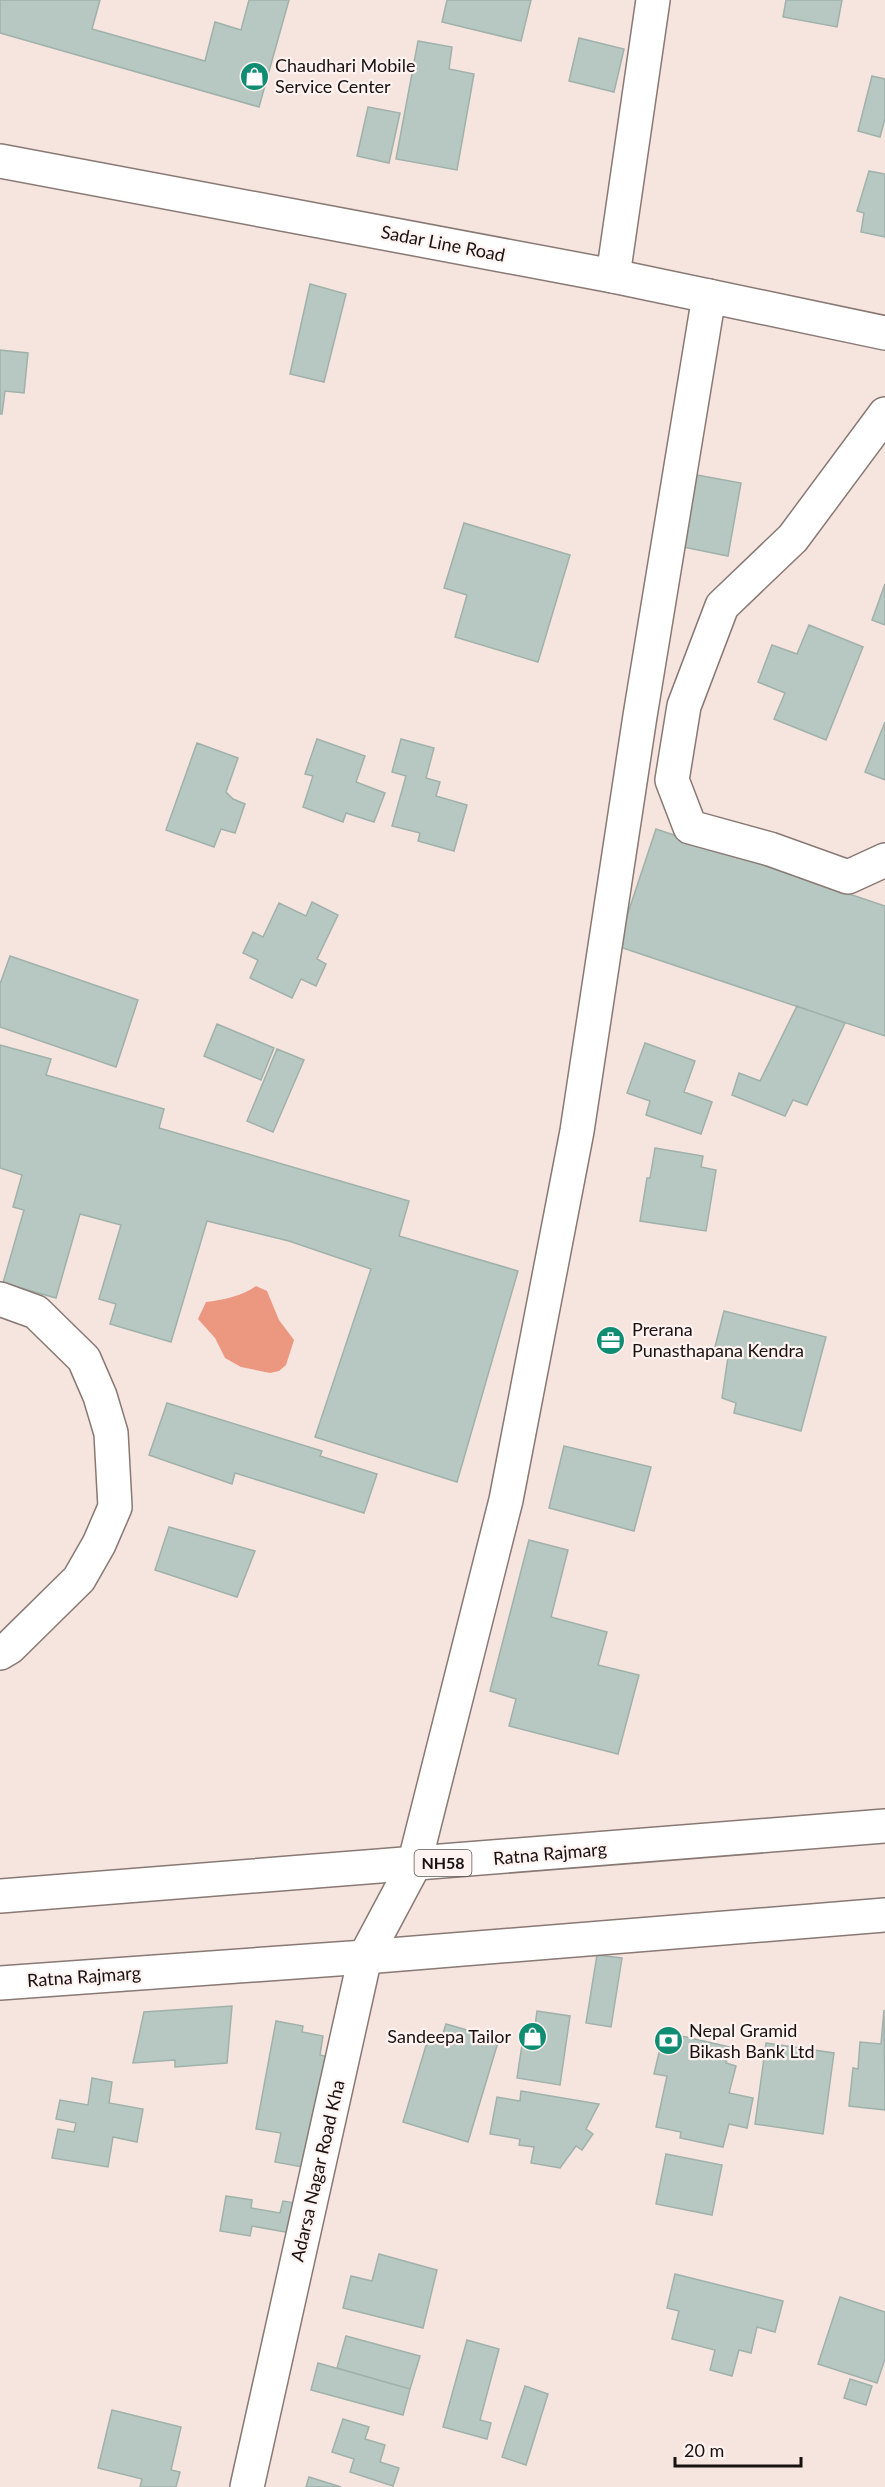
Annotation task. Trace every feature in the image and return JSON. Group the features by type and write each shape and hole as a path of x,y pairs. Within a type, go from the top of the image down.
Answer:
{"main road":[{"path":"613,276 653,0"},
{"name":"Sadar Line Road","path":"0,161 613,276 885,333"},
{"name":"Adarsa Nagar Road Kha","path":"248,2487 365,1957 414,1865 506,1500 577,1131 642,704 709,296"},
{"path":"885,414 793,538 722,606 684,706 672,780 690,827 770,849 849,877 885,860"},
{"path":"0,1299 36,1312 84,1359 100,1396 111,1433 115,1507 99,1544 79,1579 10,1647 0,1653"},
{"name":"Ratna Rajmarg","path":"0,1896 885,1826"},
{"name":"Ratna Rajmarg","path":"0,1983 365,1957 885,1915"}],"shaded area":[{"path":"256,1286 267,1291 279,1320 294,1340 286,1365 279,1371 270,1373 241,1367 225,1358 215,1338 198,1319 206,1302 232,1297"}],"building":[{"path":"0,0 100,0 92,29 205,61 215,22 241,30 249,0 289,0 259,107 0,33"},
{"path":"447,0 531,0 521,41 442,22"},
{"path":"786,0 842,0 837,27 783,17"},
{"path":"579,38 624,49 614,92 569,81"},
{"path":"418,41 452,47 449,69 474,74 457,170 396,159"},
{"path":"872,76 885,79 885,119 880,137 858,131"},
{"path":"368,107 400,113 389,163 357,156"},
{"path":"869,171 885,174 885,237 861,232 864,213 857,211"},
{"path":"310,284 346,294 324,382 290,374"},
{"path":"0,350 28,353 24,393 5,391 2,414 0,414"},
{"path":"697,475 741,483 728,556 683,547"},
{"path":"464,523 570,555 538,662 455,637 467,595 444,588"},
{"path":"885,584 885,625 872,620"},
{"path":"809,625 863,647 826,740 774,719 785,693 758,682 772,645 797,654"},
{"path":"885,722 885,780 865,772"},
{"path":"317,739 365,756 356,782 385,793 374,822 346,813 343,822 303,807 313,776 305,774"},
{"path":"401,739 434,748 426,778 440,782 436,796 467,805 454,851 418,841 420,833 392,826 406,776 392,772"},
{"path":"197,743 238,758 226,792 233,799 245,804 235,833 221,829 214,847 166,830"},
{"path":"656,829 885,906 885,1036 617,946"},
{"path":"312,902 338,915 317,959 326,964 316,986 301,979 292,998 250,978 258,960 243,953 253,932 263,937 279,903 306,916"},
{"path":"10,956 138,1000 116,1067 0,1027 0,984"},
{"path":"797,1006 845,1023 807,1105 793,1100 785,1116 732,1095 739,1073 760,1081"},
{"path":"217,1024 274,1048 261,1080 204,1056"},
{"path":"645,1043 695,1061 684,1092 712,1102 701,1134 646,1115 650,1101 627,1093"},
{"path":"0,1045 51,1059 46,1075 164,1109 159,1128 409,1201 399,1236 518,1271 457,1482 315,1437 371,1269 289,1241 207,1221 171,1342 110,1324 116,1304 99,1299 121,1225 80,1214 56,1298 3,1283 24,1210 13,1207 22,1175 0,1168"},
{"path":"277,1049 304,1060 273,1132 247,1121"},
{"path":"655,1148 703,1156 701,1167 716,1170 706,1231 640,1221"},
{"path":"724,1311 826,1337 801,1431 734,1413 736,1403 722,1398 729,1350 715,1347"},
{"path":"167,1403 322,1451 320,1456 377,1474 364,1513 235,1473 232,1484 149,1455"},
{"path":"564,1446 651,1467 634,1531 549,1508"},
{"path":"169,1527 255,1551 237,1597 155,1570"},
{"path":"529,1540 568,1550 551,1617 607,1632 598,1665 639,1675 618,1754 509,1726 516,1699 490,1691"},
{"path":"597,1955 622,1958 611,2027 586,2023"},
{"path":"232,2006 227,2063 175,2067 175,2060 133,2063 144,2012"},
{"path":"884,2010 885,2110 849,2106 853,2068 858,2069 860,2042 881,2044"},
{"path":"537,2011 570,2016 560,2085 517,2078 525,2025 535,2026"},
{"path":"276,2021 303,2026 302,2032 323,2036 320,2055 333,2058 313,2169 275,2162 281,2133 256,2129"},
{"path":"446,2024 499,2039 468,2142 403,2122 428,2039 440,2043"},
{"path":"664,2032 730,2047 726,2063 736,2066 729,2093 753,2098 747,2128 729,2124 723,2147 680,2138 681,2132 656,2127 667,2076 654,2074"},
{"path":"766,2043 834,2053 823,2134 755,2124"},
{"path":"92,2078 112,2082 109,2103 143,2109 137,2142 113,2137 108,2167 52,2158 58,2129 74,2132 76,2123 56,2119 60,2100 88,2105"},
{"path":"521,2091 599,2104 586,2129 593,2134 582,2150 576,2146 560,2168 531,2163 534,2147 519,2145 520,2139 490,2134 497,2097 520,2101"},
{"path":"666,2154 722,2165 712,2215 656,2204"},
{"path":"226,2196 252,2200 251,2208 280,2213 283,2201 302,2204 296,2234 252,2226 250,2236 220,2231"},
{"path":"379,2254 437,2270 423,2328 343,2308 351,2276 372,2281"},
{"path":"675,2274 783,2301 775,2332 757,2327 751,2353 739,2350 732,2376 710,2370 715,2350 672,2339 679,2311 667,2308"},
{"path":"840,2297 885,2312 885,2359 877,2383 818,2364"},
{"path":"346,2336 420,2356 410,2389 337,2368"},
{"path":"467,2340 499,2349 480,2420 491,2423 487,2439 443,2427"},
{"path":"318,2363 410,2389 403,2415 311,2390"},
{"path":"850,2379 872,2386 866,2405 844,2398"},
{"path":"525,2386 548,2394 526,2465 502,2457"},
{"path":"112,2410 181,2427 171,2470 180,2472 176,2487 140,2487 142,2479 98,2468"},
{"path":"343,2419 369,2427 365,2439 385,2445 380,2462 399,2468 393,2486 350,2472 354,2459 332,2452"},
{"path":"309,2477 341,2487 306,2487"}],"place":[{"name":"Chaudhari Mobile Service Center","path":"254,76"},
{"name":"Prerana Punasthapana Kendra","path":"611,1340"},
{"name":"Sandeepa Tailor","path":"532,2037"},
{"name":"Nepal Gramid Bikash Bank Ltd","path":"668,2041"}]}
